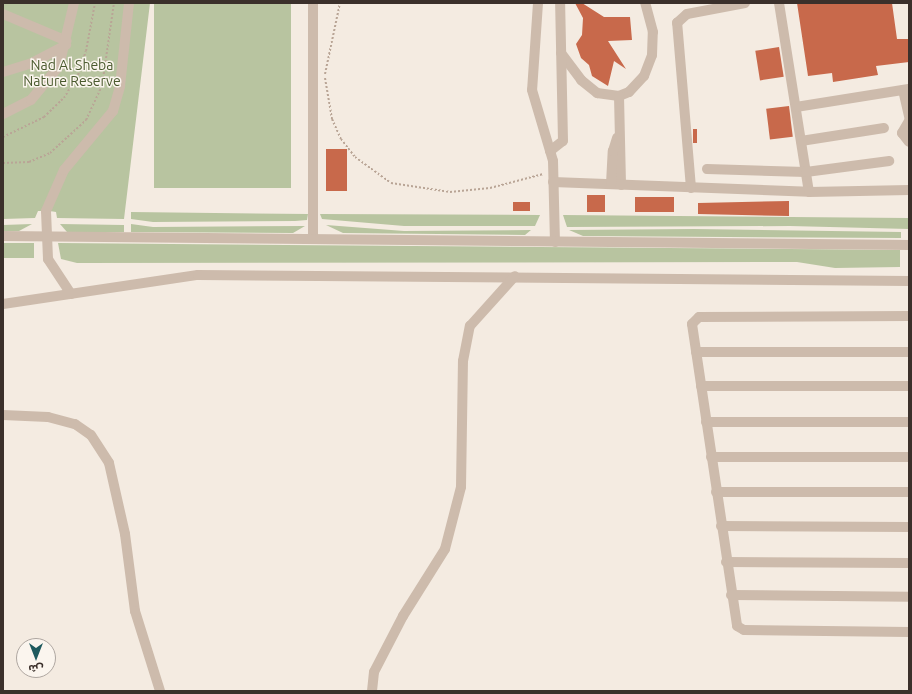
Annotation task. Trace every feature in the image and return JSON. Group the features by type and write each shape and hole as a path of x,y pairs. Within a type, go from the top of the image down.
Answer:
{"street":[{"path":"3,114 31,100 47,84 67,43 74,3"},
{"path":"71,294 52,269 48,236 49,203 64,170 113,112 120,86 129,3"},
{"path":"313,3 313,238"},
{"path":"538,3 532,90 538,119 550,151 553,177 551,242"},
{"path":"550,151 563,141 560,3"},
{"path":"561,53 588,88 597,93 618,96 637,86 652,55 653,32 645,3"},
{"path":"691,188 677,23 687,14 745,3"},
{"path":"779,3 809,192"},
{"path":"3,14 67,43"},
{"path":"3,72 30,64 67,43"},
{"path":"796,107 906,89 909,117"},
{"path":"616,185 618,96"},
{"path":"909,121 902,133 909,142"},
{"path":"801,141 884,128"},
{"path":"707,169 806,172 889,160"},
{"path":"553,177 616,185 691,188 809,192 909,190"},
{"path":"3,236 909,245"},
{"path":"3,304 198,275 515,276 909,281"},
{"path":"372,691 374,672 403,616 445,549 462,487 463,361 470,326 515,276"},
{"path":"909,316 697,317 692,324 736,624 742,630 909,632"},
{"path":"696,352 909,352"},
{"path":"701,386 909,386"},
{"path":"3,415 48,417 75,424 90,435 109,463 126,534 135,611 160,691"},
{"path":"706,422 909,422"},
{"path":"711,457 909,457"},
{"path":"716,492 909,492"},
{"path":"721,526 909,527"},
{"path":"726,562 909,563"},
{"path":"731,595 909,597"}],"path":[{"path":"3,137 44,117 64,98 86,51 95,3"},
{"path":"3,164 29,162 50,153 86,120 102,86 114,3"},
{"path":"340,3 328,53 326,97 342,139 372,172 404,186 450,192 490,188 553,177"}],"green space":[{"name":"Nad Al Sheba Nature Reserve","path":"3,3 150,3 124,219 57,218 56,212 38,211 35,218 3,219"},
{"path":"154,3 291,3 291,188 154,188"},
{"path":"131,212 308,214 307,220 295,221 153,222 131,219"},
{"path":"320,214 540,215 535,226 404,226 322,219"},
{"path":"563,215 909,218 909,229 790,226 567,227"},
{"path":"32,224 19,231 3,231 3,225"},
{"path":"60,224 124,225 124,232 67,232"},
{"path":"131,224 153,227 305,226 293,233 131,232"},
{"path":"326,225 404,231 531,230 525,235 343,233"},
{"path":"694,229 901,232 901,238 583,236 569,230"},
{"path":"3,243 34,243 34,258 3,258"},
{"path":"58,243 900,250 900,267 835,268 797,262 77,263 61,259"}],"building":[{"path":"575,3 582,3 604,17 630,17 632,40 608,41 626,69 614,61 608,86 592,76 589,65 581,58 576,44 582,35 583,18"},
{"path":"797,3 892,3 897,39 909,39 909,62 876,66 878,75 833,82 832,73 808,76"},
{"path":"779,47 784,77 760,80 755,51"},
{"path":"789,106 793,137 770,140 766,109"},
{"path":"693,129 697,129 697,143 693,143"},
{"path":"326,149 347,149 347,191 326,191"},
{"path":"587,195 605,195 605,212 587,212"},
{"path":"635,197 674,197 674,212 635,212"},
{"path":"789,201 789,216 698,214 698,203"},
{"path":"513,202 530,202 530,211 513,211"}]}
